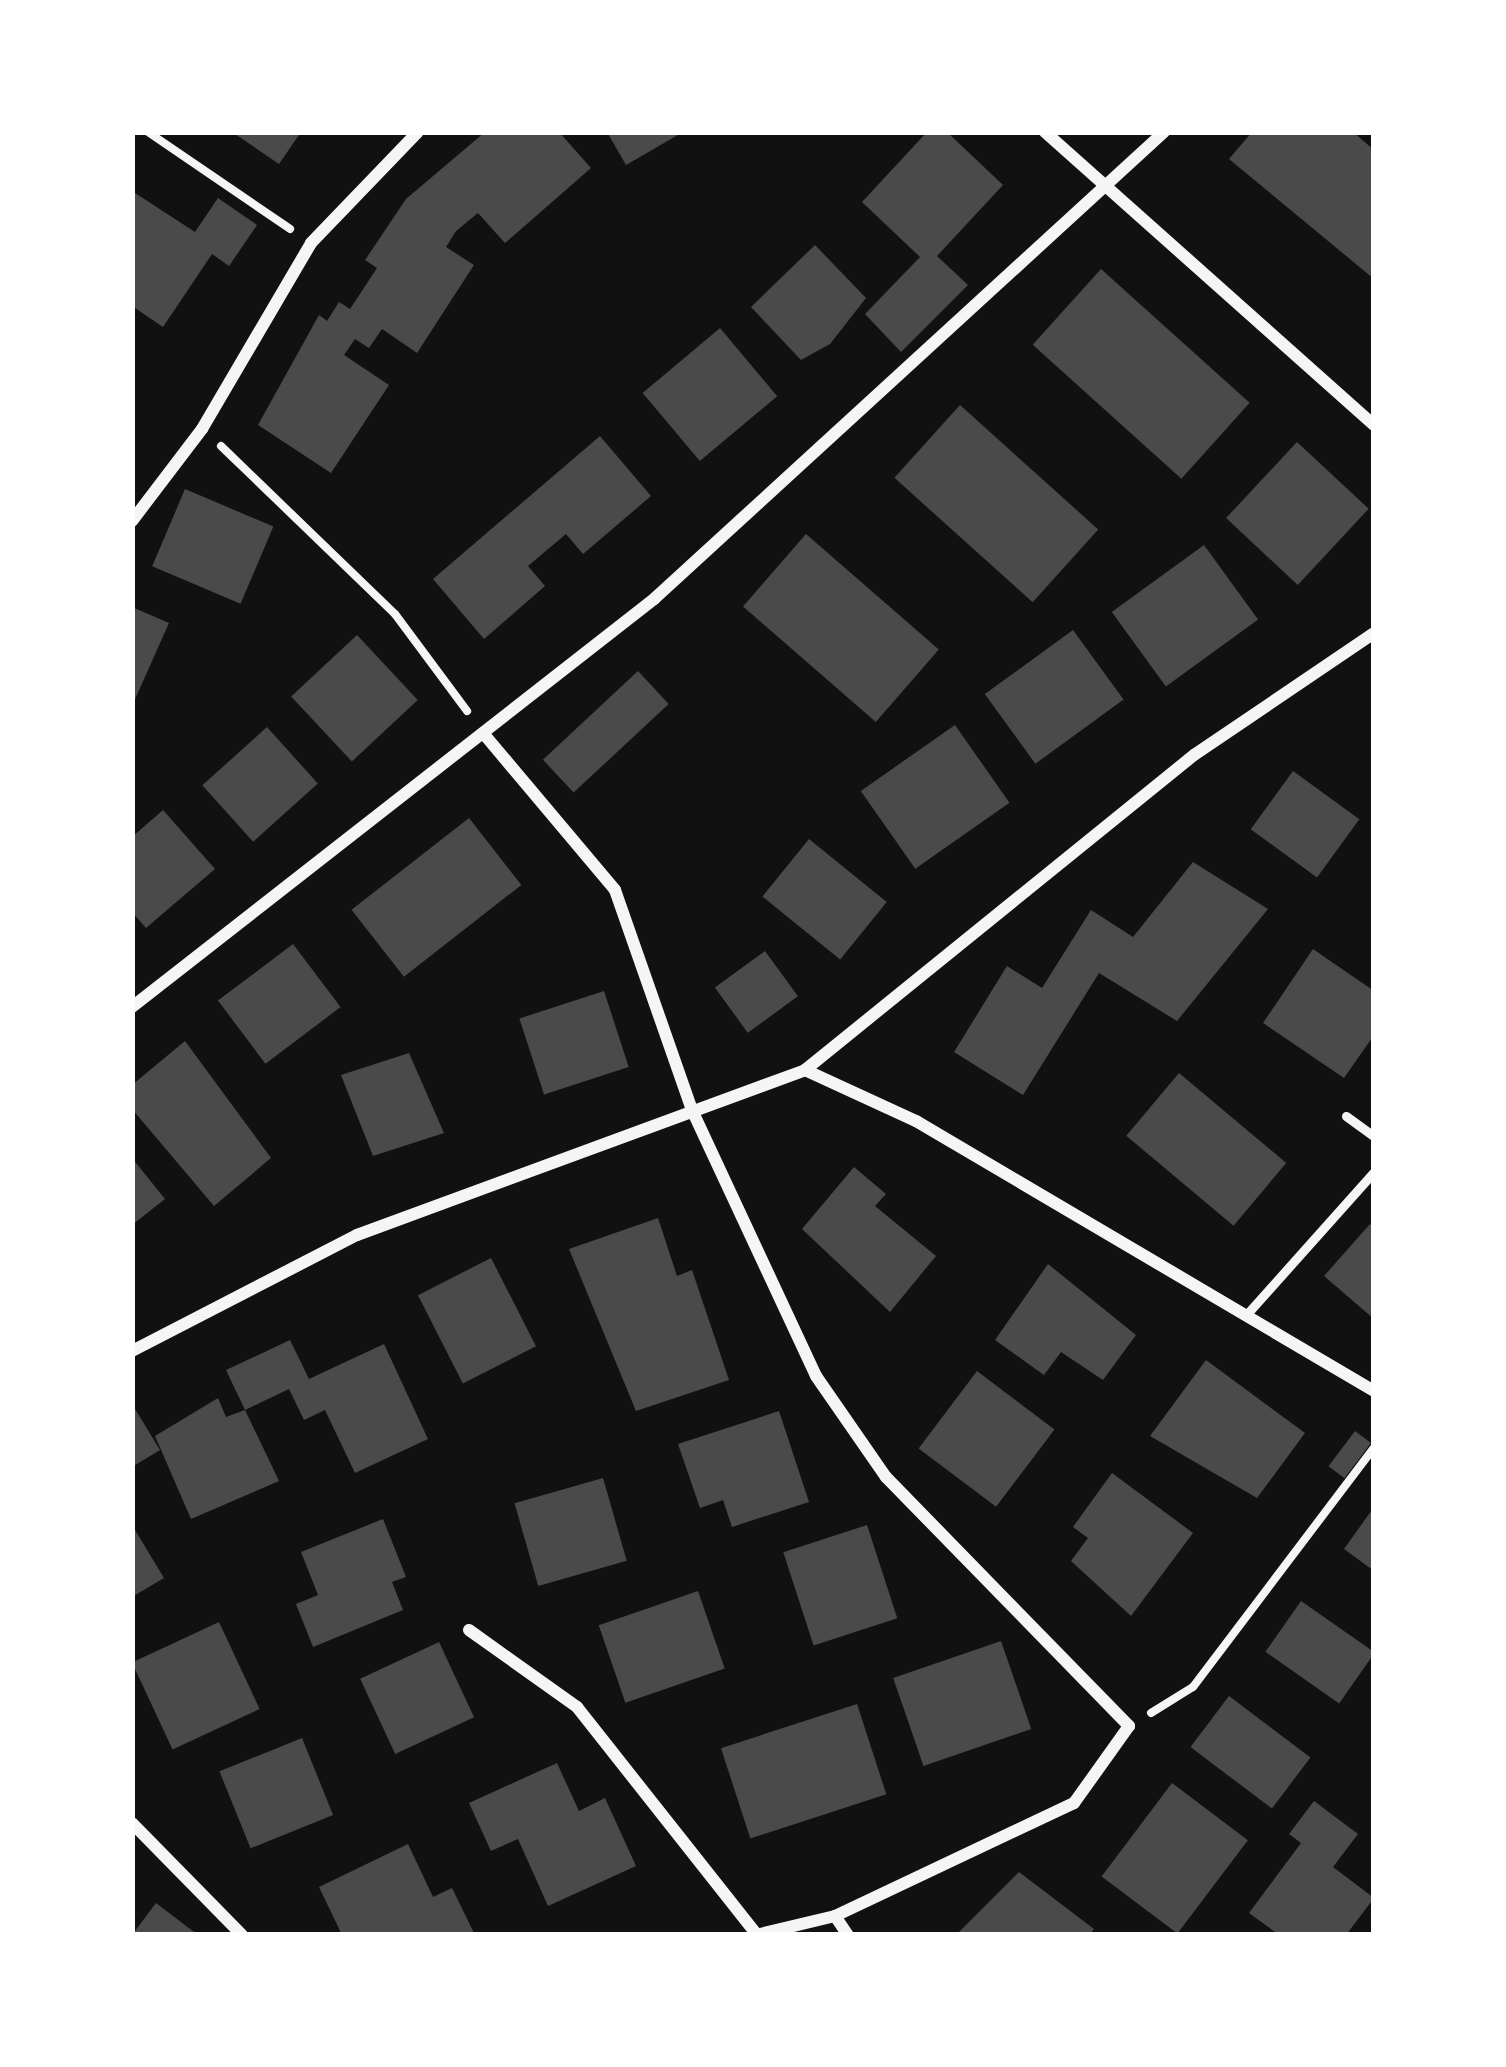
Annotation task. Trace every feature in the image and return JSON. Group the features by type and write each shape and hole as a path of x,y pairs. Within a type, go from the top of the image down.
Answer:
{"street":[{"path":"132,520 202,429 311,243 418,132"},
{"path":"1045,132 1374,425"},
{"path":"132,1007 483,733 871,412 1164,132"},
{"path":"132,1351 357,1235 806,1070 1194,755 1374,633"},
{"path":"469,1630 577,1707 756,1935 835,1916 1074,1804 1129,1726 886,1477 816,1376 692,1110 615,890 483,733"},
{"path":"806,1070 916,1121 1374,1391"},
{"path":"132,1823 242,1935"},
{"path":"835,1916 848,1935"}],"lane":[{"path":"1346,1116 1374,1136"},
{"path":"1246,1315 1374,1172"}],"path":[{"path":"148,132 311,243"},
{"path":"202,429 395,614 483,733"},
{"path":"1129,1726 1193,1688 1374,1448"}],"building":[{"path":"232,132 301,132 279,164"},
{"path":"485,132 559,132 591,168 505,243 478,213 456,231 446,247 474,265 417,353 382,329 369,348 355,339 344,355 389,385 331,473 258,425 319,315 327,321 339,302 350,309 377,268 365,260 406,199"},
{"path":"607,132 683,132 626,165"},
{"path":"927,132 947,132 1003,185 937,256 968,285 901,352 865,314 920,257 862,202"},
{"path":"1252,132 1353,132 1374,150 1374,279 1229,159"},
{"path":"135,193 195,232 218,198 257,225 229,266 212,254 163,327 132,306"},
{"path":"815,245 866,298 830,344 801,360 751,307"},
{"path":"1101,269 1250,403 1181,479 1033,345"},
{"path":"720,328 777,396 700,461 643,393"},
{"path":"960,405 1098,529 1033,602 894,478"},
{"path":"600,436 651,496 583,554 566,534 528,566 545,586 484,639 433,579"},
{"path":"1297,442 1369,509 1298,585 1226,518"},
{"path":"185,489 273,527 241,604 152,566"},
{"path":"806,534 939,649 876,722 743,606"},
{"path":"1204,545 1258,619 1166,686 1112,612"},
{"path":"132,607 169,623 132,706"},
{"path":"1073,630 1124,700 1035,764 985,694"},
{"path":"357,635 418,700 352,761 291,696"},
{"path":"638,671 669,704 574,793 543,760"},
{"path":"955,725 1009,803 915,869 861,791"},
{"path":"267,727 318,783 253,842 202,785"},
{"path":"1293,771 1359,819 1317,877 1251,829"},
{"path":"163,810 215,869 146,928 132,912 132,837"},
{"path":"469,818 521,885 404,977 352,910"},
{"path":"809,839 887,902 840,959 762,897"},
{"path":"1193,862 1268,909 1177,1021 1099,973 1023,1095 954,1052 1007,966 1042,988 1091,910 1133,937"},
{"path":"293,944 341,1007 265,1064 218,1001"},
{"path":"1313,949 1374,991 1374,1035 1344,1078 1263,1023"},
{"path":"765,951 798,996 748,1033 715,987"},
{"path":"604,991 629,1067 544,1095 519,1019"},
{"path":"185,1041 271,1158 214,1206 132,1109 132,1085"},
{"path":"409,1053 444,1133 373,1156 341,1075"},
{"path":"1179,1073 1286,1163 1234,1226 1126,1136"},
{"path":"132,1158 165,1199 132,1225"},
{"path":"854,1167 886,1194 875,1206 936,1256 890,1312 802,1229"},
{"path":"658,1218 677,1276 692,1270 729,1380 636,1411 569,1249"},
{"path":"1370,1224 1374,1228 1374,1319 1324,1276"},
{"path":"491,1258 536,1346 463,1383 418,1295"},
{"path":"1048,1264 1136,1335 1103,1380 1061,1352 1044,1375 995,1340"},
{"path":"290,1340 309,1379 384,1344 428,1439 355,1473 325,1410 304,1420 289,1389 245,1410 226,1370"},
{"path":"1206,1360 1305,1433 1257,1498 1150,1436"},
{"path":"977,1371 1054,1429 996,1507 919,1448"},
{"path":"218,1398 226,1417 245,1410 279,1481 191,1519 155,1436"},
{"path":"135,1409 160,1450 132,1467 132,1411"},
{"path":"779,1411 809,1502 732,1527 723,1500 700,1508 678,1444"},
{"path":"1355,1431 1371,1443 1344,1478 1329,1466"},
{"path":"1112,1473 1193,1533 1131,1616 1071,1561 1088,1538 1073,1527"},
{"path":"603,1478 627,1561 538,1586 515,1503"},
{"path":"1374,1507 1374,1571 1344,1549"},
{"path":"383,1519 406,1577 392,1582 403,1610 313,1647 296,1604 318,1595 301,1552"},
{"path":"132,1525 164,1578 132,1597"},
{"path":"867,1525 897,1618 814,1645 783,1552"},
{"path":"698,1591 725,1669 625,1703 599,1625"},
{"path":"1301,1601 1374,1652 1339,1703 1265,1652"},
{"path":"219,1622 260,1709 173,1750 132,1663"},
{"path":"1001,1641 1031,1729 923,1766 893,1678"},
{"path":"439,1642 474,1717 395,1754 360,1679"},
{"path":"1229,1696 1310,1757 1272,1808 1190,1747"},
{"path":"857,1704 886,1794 750,1839 721,1748"},
{"path":"302,1738 333,1815 251,1848 219,1771"},
{"path":"557,1763 579,1811 605,1798 636,1866 548,1906 518,1839 491,1851 469,1803"},
{"path":"1172,1783 1248,1840 1177,1934 1102,1876"},
{"path":"1314,1801 1358,1834 1333,1867 1374,1898 1346,1935 1279,1935 1249,1913 1301,1843 1289,1834"},
{"path":"408,1844 433,1897 452,1888 475,1935 342,1935 319,1887"},
{"path":"1019,1872 1094,1929 1089,1935 956,1935"},
{"path":"156,1903 198,1935 132,1935"}]}
